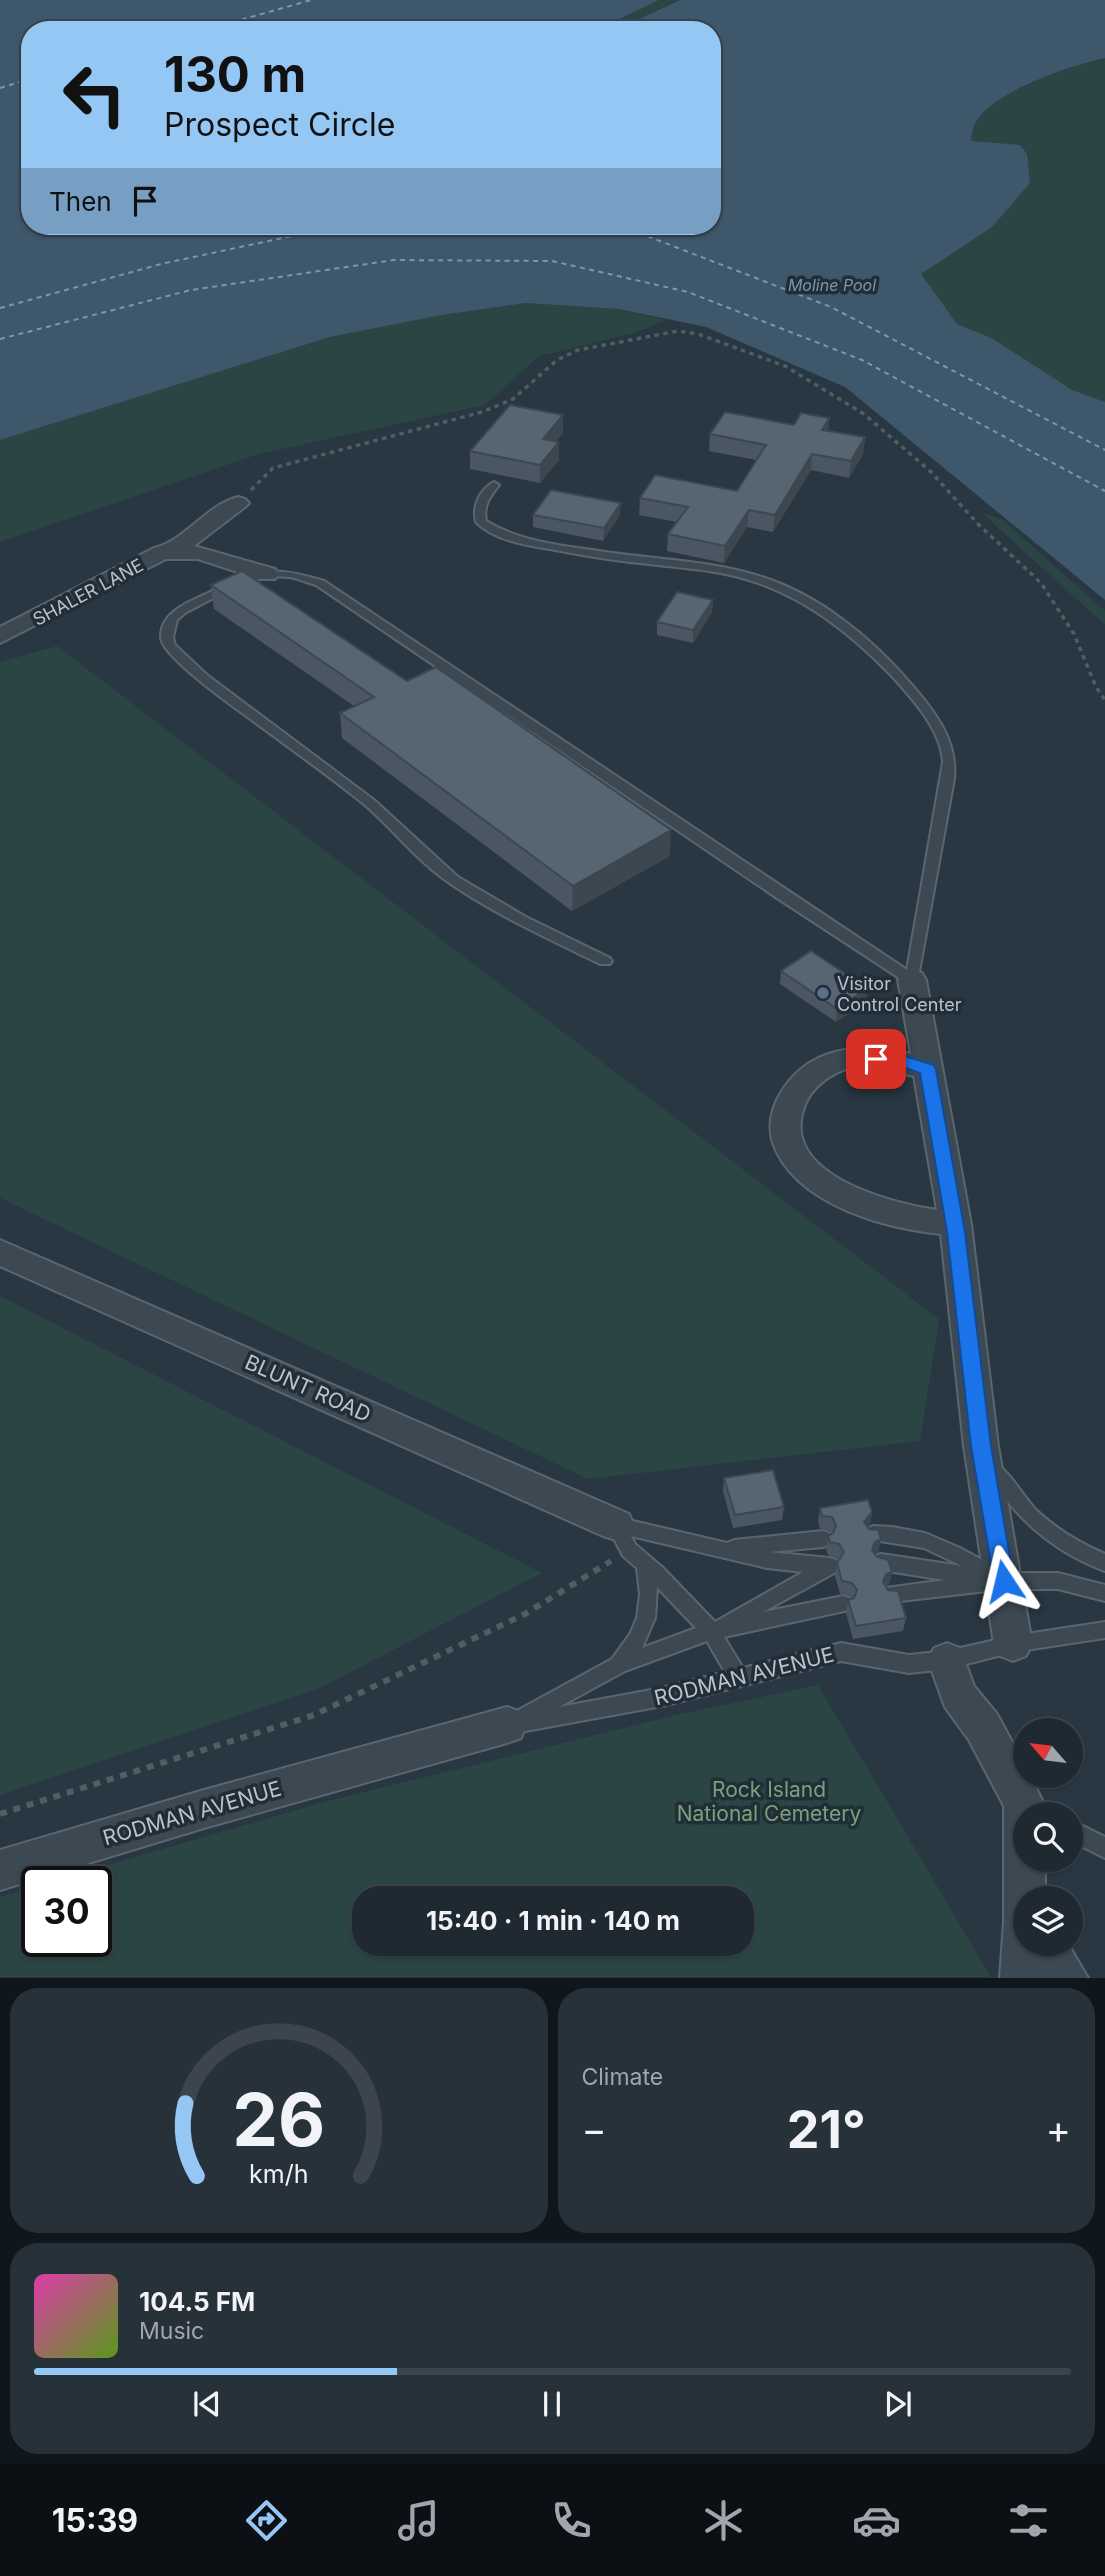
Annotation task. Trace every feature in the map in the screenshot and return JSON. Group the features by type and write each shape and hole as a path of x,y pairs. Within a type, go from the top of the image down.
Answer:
{"street":[{"name":"SHALER LANE","path":"176,551 194,533 220,519 238,503"},
{"name":"SHALER LANE","path":"0,636 90,593 152,557 176,551 219,557 267,573"},
{"path":"912,980 954,1224 981,1446 1013,1644"},
{"path":"928,1070 901,1061 850,1058 814,1072 790,1103 786,1124 788,1144 805,1168 846,1194 920,1222 954,1224"},
{"name":"BLUNT ROAD","path":"0,1252 623,1538"},
{"path":"947,1660 958,1695 982,1727 1029,1802"},
{"name":"RODMAN AVENUE","path":"0,1870 204,1809 507,1726"},
{"path":"1021,1978 1023,1956"},
{"path":"1051,1956 1067,1978"}],"lane":[{"path":"494,485 478,507 481,522 505,536 598,555 728,571 773,586 821,609 872,648 905,683 942,737 949,754 948,779 912,980 320,583 291,574 267,573 236,583 181,611 167,627 170,646 203,678 370,803 453,880 521,920 605,961"},
{"path":"981,1446 1019,1508 1051,1533 1105,1563"},
{"path":"873,1534 900,1533 926,1538 1004,1581"},
{"name":"BLUNT ROAD","path":"623,1538 722,1549 767,1560 829,1566 800,1585 711,1631"},
{"name":"BLUNT ROAD","path":"623,1538 711,1631 739,1679"},
{"name":"BLUNT ROAD","path":"722,1549 823,1539"},
{"path":"881,1562 1004,1581"},
{"path":"619,1665 647,1623 651,1598 645,1563"},
{"path":"892,1594 1004,1581 1058,1581 1105,1593"},
{"name":"RODMAN AVENUE","path":"507,1726 619,1665 711,1631 843,1604"},
{"name":"RODMAN AVENUE","path":"507,1726 739,1679 841,1651 909,1664 947,1660 1013,1644 1105,1630"},
{"path":"1083,1836 1105,1848"}],"path":[{"path":"238,503 273,468 482,412 513,399 557,360 578,350 678,331 698,334 785,366 816,383 864,414 931,472 977,523 1041,583 1074,634 1096,687 1105,700"},
{"path":"0,1814 314,1715 525,1614 623,1538"}],"green space":[{"path":"659,0 680,0 635,21 616,21"},
{"path":"1105,58 1105,413 872,294 971,141 976,122 987,109 1036,80"},
{"path":"526,303 619,309 667,320 634,333 539,356 485,405 259,454 0,542 0,440 330,337 442,315"},
{"path":"982,513 1002,519 1105,611 1105,625"},
{"path":"57,646 939,1319 920,1441 588,1479 0,1198 0,662"},
{"path":"0,1296 542,1573 320,1688 0,1795"},
{"name":"Rock Island National Cemetery","path":"818,1685 991,1977 0,1977 0,1897 21,1891 21,1957 112,1957 112,1866 104,1866 324,1802 681,1714"}],"water":[{"name":"Moline Pool","path":"0,0 659,0 616,21 21,21 21,235 721,235 721,21 635,21 680,0 1105,0 1105,58 1074,66 1018,89 987,109 975,124 971,141 1020,145 1027,154 1030,183 992,227 921,274 957,324 993,339 1072,390 1105,402 1105,600 845,387 706,327 619,309 526,303 442,315 330,337 0,440"}],"building":[{"path":"510,405 563,415 543,439 559,442 540,465 470,451"},
{"path":"725,412 794,425 801,413 829,418 822,430 865,437 851,461 812,454 775,515 749,510 725,546 668,534 688,507 640,498 655,475 737,491 766,445 710,434"},
{"path":"551,490 621,503 604,528 533,515"},
{"path":"242,571 407,681 436,667 671,830 573,886 340,713 374,697 211,585"},
{"path":"677,592 713,600 693,630 657,622"},
{"path":"811,951 867,988 837,1009 781,971"},
{"path":"773,1470 784,1507 735,1515 724,1478"},
{"path":"868,1500 872,1512 864,1522 869,1529 878,1530 881,1539 875,1542 872,1550 877,1557 888,1560 892,1572 886,1574 883,1582 888,1590 898,1591 906,1618 856,1626 848,1600 854,1598 857,1590 852,1583 842,1581 837,1563 844,1552 839,1544 830,1542 828,1536 833,1533 836,1525 832,1517 822,1516 820,1508"}],"ferry route":[{"path":"237,21 311,0"},
{"path":"0,88 21,82"},
{"path":"0,308 161,264 296,235"},
{"path":"644,235 831,307 1105,450"},
{"path":"0,339 191,290 394,260 552,261 688,292 862,360 1105,491"}],"place":[{"name":"Visitor Control Center","path":"823,993"}],"route":[{"path":"876,1059 901,1061 928,1070 956,1232 981,1446 1004,1581"}]}
